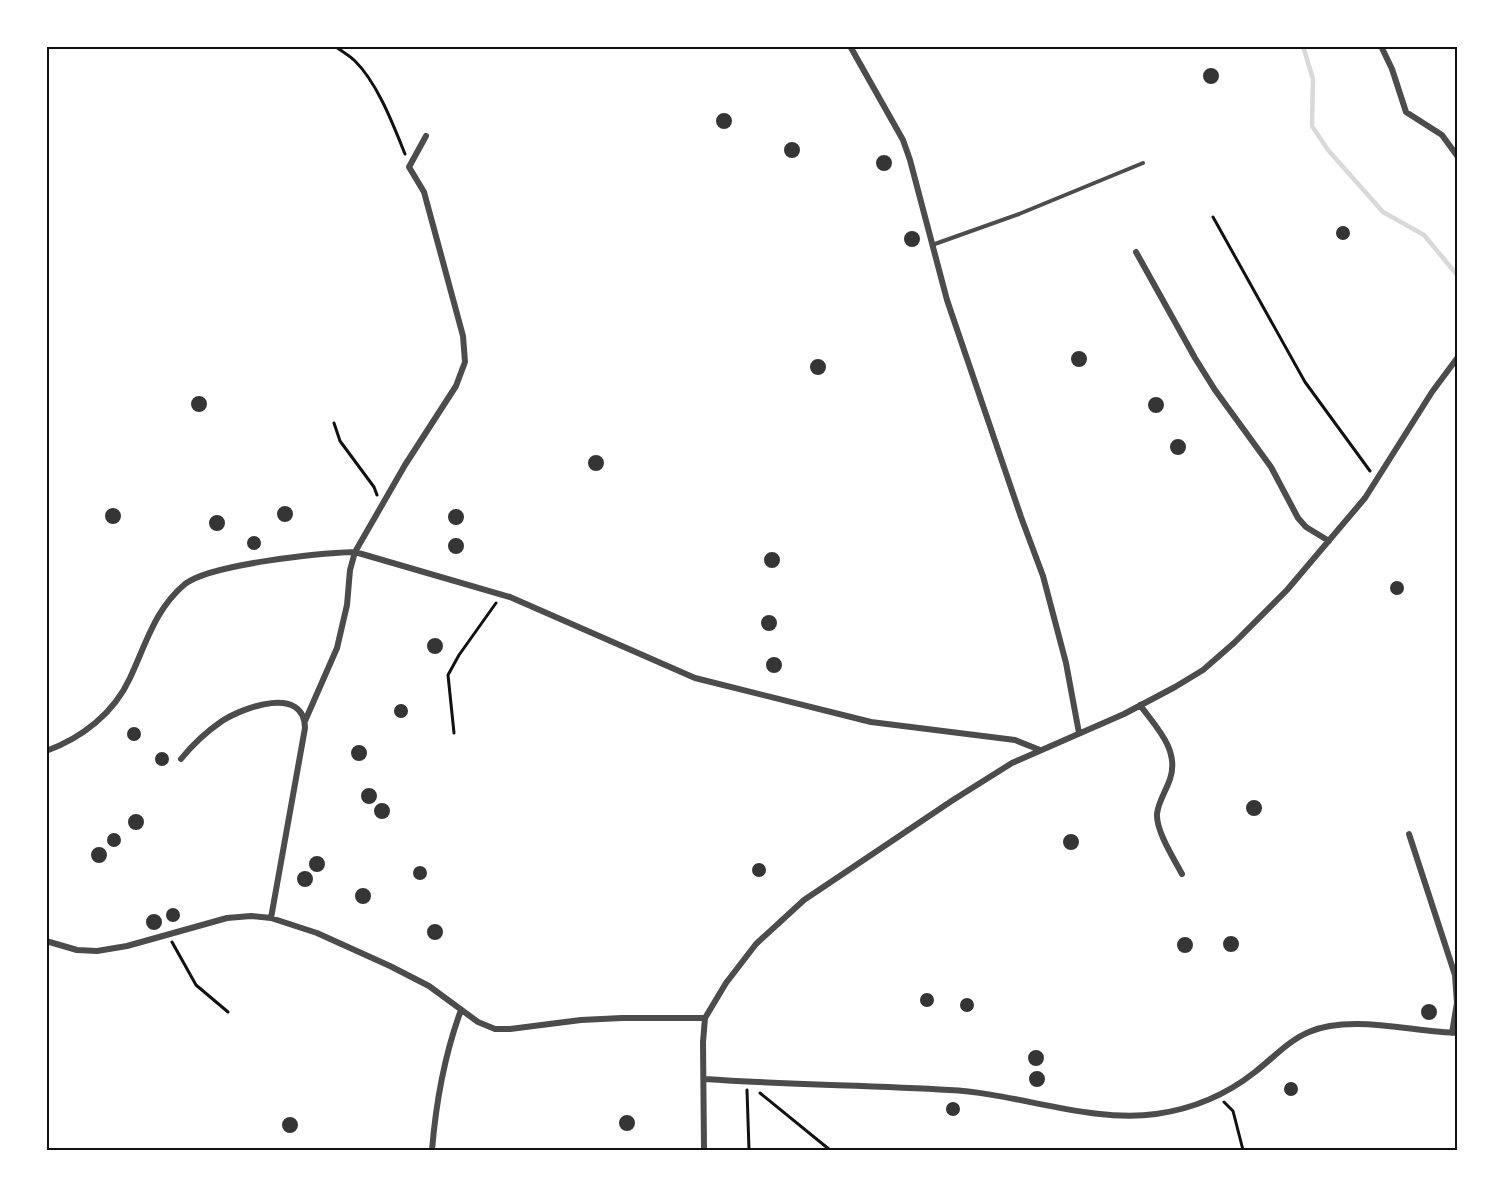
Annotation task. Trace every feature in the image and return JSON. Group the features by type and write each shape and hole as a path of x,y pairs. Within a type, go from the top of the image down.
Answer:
{"street":[{"path":"850,46 903,140 910,160 931,245 975,384 1046,586 1066,663 1079,734"},
{"path":"1381,46 1392,69 1406,112 1442,135 1458,157"},
{"path":"271,918 305,721 337,648 347,605 350,570 355,552 405,465 456,386 465,362 463,336 424,192 409,167 426,136"},
{"path":"1136,252 1195,358 1215,390 1271,467 1298,518 1306,527 1329,541"},
{"path":"704,1150 703,1042 705,1018 726,983 756,944 804,900 1012,763 1140,705 1203,670 1234,643 1287,590 1365,498 1432,392 1458,357"},
{"path":"46,751 82,734 118,699 130,679 156,616 186,583 202,575 258,563 355,552 503,594 695,678 871,722 1006,738 1040,750"},
{"path":"181,759 195,742 240,712 287,703 299,709 305,721"},
{"path":"1140,705 1170,749 1172,760 1170,778 1157,815 1160,828 1182,874"},
{"path":"705,1079 950,1090 1106,1114 1155,1114 1188,1107 1219,1096 1253,1074 1296,1039 1323,1027 1365,1025 1455,1033 1457,1004 1455,975 1409,834"},
{"path":"46,941 77,950 97,951 169,936 227,918 241,916 271,918 317,933 390,966 429,986 485,1026 502,1029 612,1018 705,1018"},
{"path":"432,1150 438,1095 450,1041 461,1010"}],"lane":[{"path":"931,245 1019,214 1143,163"}],"path":[{"path":"335,46 354,60 374,87 392,120 409,167"},
{"path":"1213,217 1305,382 1376,480"},
{"path":"334,423 340,441 374,487 380,508"},
{"path":"454,733 448,675 459,655 503,594"},
{"path":"169,936 196,985 228,1012"},
{"path":"747,1082 749,1150"},
{"path":"747,1082 830,1150"},
{"path":"1219,1096 1233,1111 1243,1150"}],"building":[{"path":"1211,68 1219,76 1211,84 1203,76"},
{"path":"724,113 732,121 724,129 716,121"},
{"path":"792,142 800,150 792,158 784,150"},
{"path":"884,155 892,163 884,171 876,163"},
{"path":"1340,226 1346,226 1350,233 1346,240 1340,240 1336,236 1336,230"},
{"path":"912,231 920,239 912,247 904,239"},
{"path":"1079,351 1087,359 1079,367 1071,359"},
{"path":"818,359 826,367 818,375 810,367"},
{"path":"199,396 207,404 199,412 191,404"},
{"path":"1156,397 1164,405 1156,413 1148,405"},
{"path":"1178,439 1186,447 1178,455 1170,447"},
{"path":"596,455 604,463 596,471 588,463"},
{"path":"285,506 293,514 285,522 277,514"},
{"path":"113,508 121,516 113,524 105,516"},
{"path":"456,509 464,517 456,525 448,517"},
{"path":"217,515 225,523 217,531 209,523"},
{"path":"251,536 257,536 261,543 257,550 251,550 247,546 247,540"},
{"path":"456,538 464,546 456,554 448,546"},
{"path":"772,552 780,560 772,568 764,560"},
{"path":"1394,581 1400,581 1404,588 1400,595 1394,595 1390,591 1390,585"},
{"path":"769,615 777,623 769,631 761,623"},
{"path":"435,638 443,646 435,654 427,646"},
{"path":"774,657 782,665 774,673 766,665"},
{"path":"398,704 404,704 408,711 404,718 398,718 394,714 394,708"},
{"path":"131,727 137,727 141,734 137,741 131,741 127,737 127,731"},
{"path":"359,745 367,753 359,761 351,753"},
{"path":"159,752 165,752 169,759 165,766 159,766 155,762 155,756"},
{"path":"369,788 377,796 369,804 361,796"},
{"path":"1254,800 1262,808 1254,816 1246,808"},
{"path":"382,803 390,811 382,819 374,811"},
{"path":"136,814 144,822 136,830 128,822"},
{"path":"111,833 117,833 121,840 117,847 111,847 107,843 107,837"},
{"path":"1071,834 1079,842 1071,850 1063,842"},
{"path":"99,847 107,855 99,863 91,855"},
{"path":"317,856 325,864 317,872 309,864"},
{"path":"756,863 762,863 766,870 762,877 756,877 752,873 752,867"},
{"path":"417,866 423,866 427,873 423,880 417,880 413,876 413,870"},
{"path":"305,871 313,879 305,887 297,879"},
{"path":"363,888 371,896 363,904 355,896"},
{"path":"170,908 176,908 180,915 176,922 170,922 166,918 166,912"},
{"path":"154,914 162,922 154,930 146,922"},
{"path":"435,924 443,932 435,940 427,932"},
{"path":"1231,936 1239,944 1231,952 1223,944"},
{"path":"1185,937 1193,945 1185,953 1177,945"},
{"path":"924,993 930,993 934,1000 930,1007 924,1007 920,1003 920,997"},
{"path":"964,998 970,998 974,1005 970,1012 964,1012 960,1008 960,1002"},
{"path":"1429,1004 1437,1012 1429,1020 1421,1012"},
{"path":"1036,1050 1044,1058 1036,1066 1028,1058"},
{"path":"1037,1071 1045,1079 1037,1087 1029,1079"},
{"path":"1288,1082 1294,1082 1298,1089 1294,1096 1288,1096 1284,1092 1284,1086"},
{"path":"950,1102 956,1102 960,1109 956,1116 950,1116 946,1112 946,1106"},
{"path":"627,1115 635,1123 627,1131 619,1123"},
{"path":"290,1117 298,1125 290,1133 282,1125"}],"waterway":[{"path":"1303,46 1313,79 1312,126 1328,150 1383,212 1424,235 1458,276"}]}
